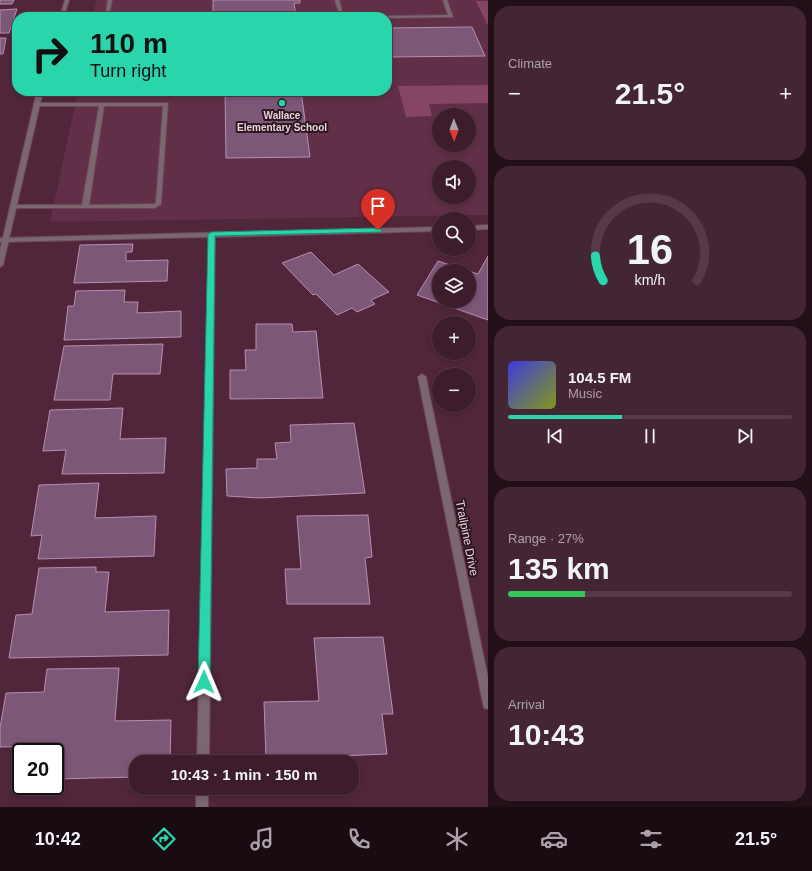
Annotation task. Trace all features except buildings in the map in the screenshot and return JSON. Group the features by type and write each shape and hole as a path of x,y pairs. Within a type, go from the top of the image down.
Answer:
{"street":[{"path":"63,12 67,0"},
{"path":"108,12 110,0"},
{"path":"337,0 341,12"},
{"path":"392,17 451,16 445,0"},
{"path":"0,265 3,240 13,208 38,96"},
{"path":"13,208 156,206 159,203 166,104 36,104"},
{"path":"86,207 102,104"},
{"path":"476,228 488,228"},
{"path":"3,240 432,229"},
{"path":"203,755 212,234"},
{"name":"Trailpine Drive","path":"422,377 488,704"},
{"path":"202,795 202,807"}],"shaded area":[{"name":"Wallace Elementary School","path":"96,0 488,0 488,215 476,215 476,212 432,212 432,216 50,222 77,96 392,96 392,12 94,12"},
{"path":"476,1 488,1 488,24 487,24"},
{"path":"488,85 488,103 429,104 432,116 406,117 398,86"}],"place":[{"name":"Wallace Elementary School","path":"282,103"}],"route":[{"path":"204,682 212,234 378,230"}]}
